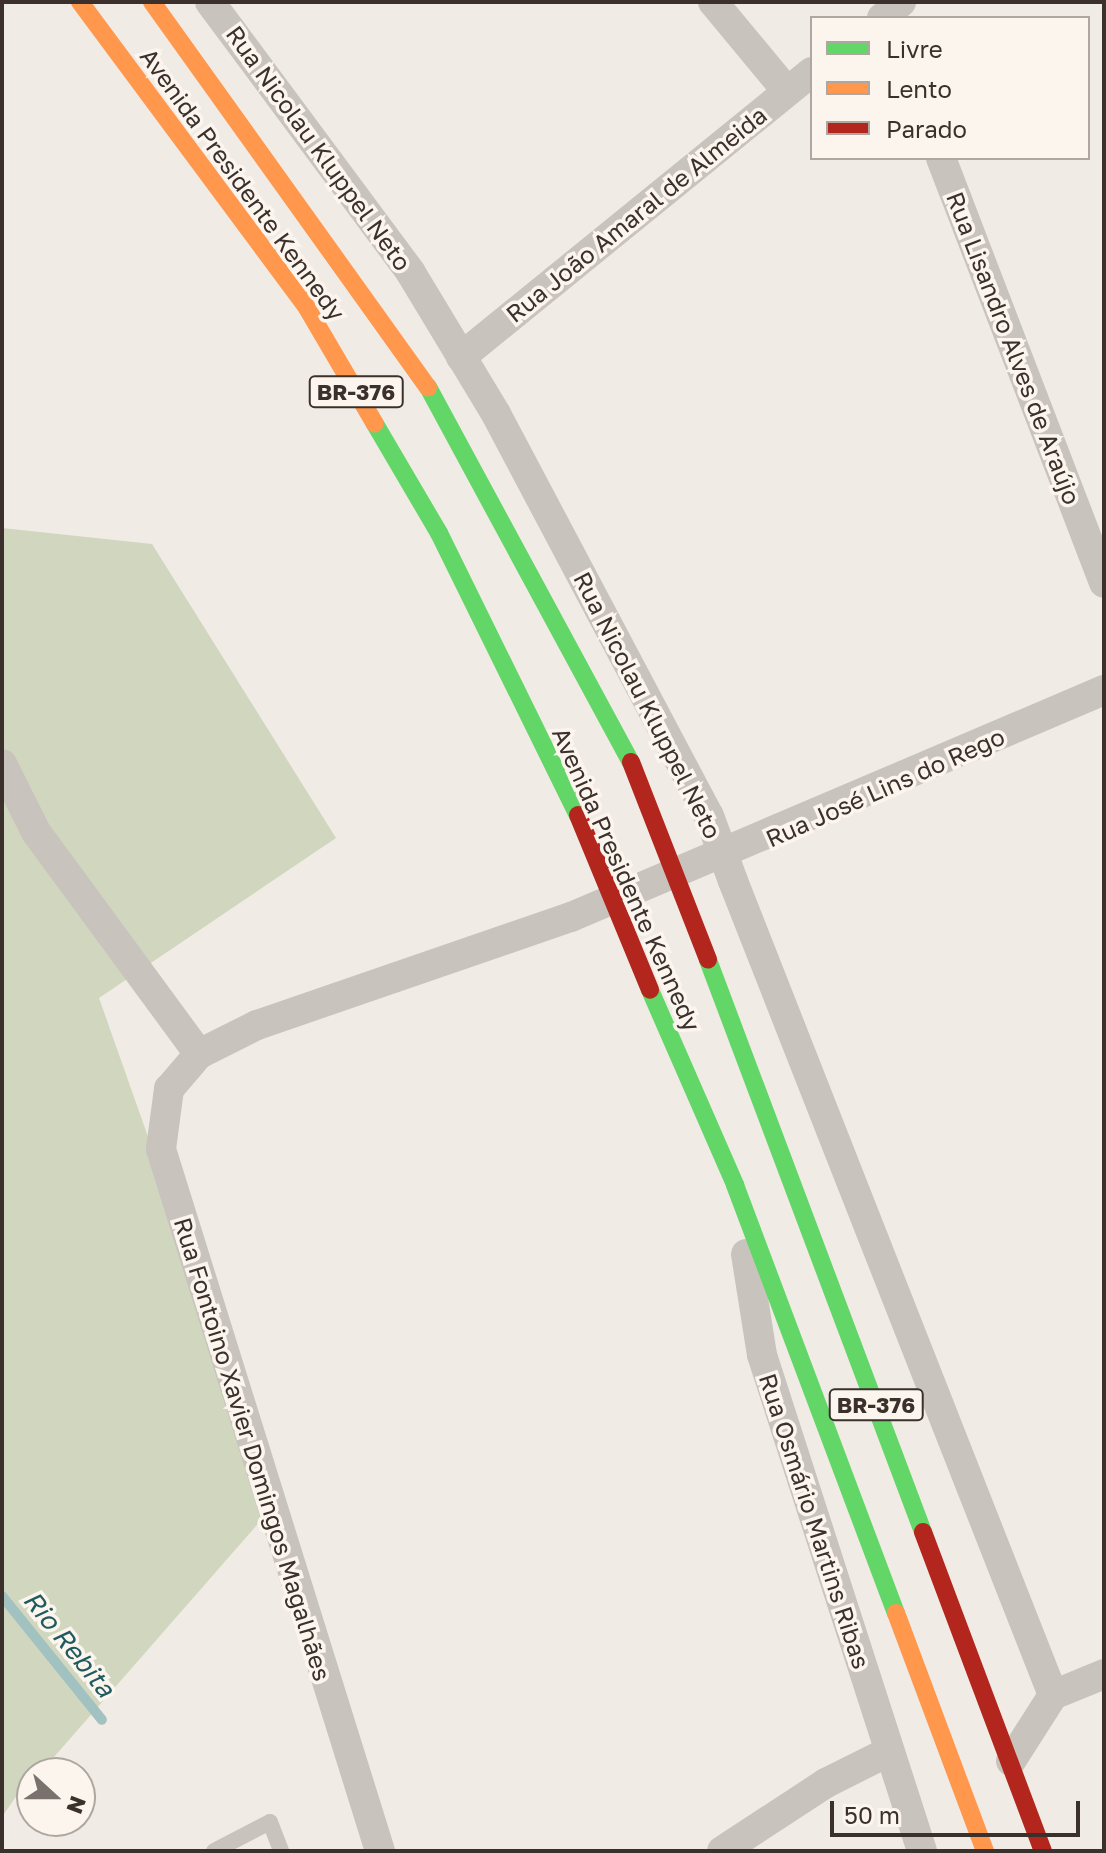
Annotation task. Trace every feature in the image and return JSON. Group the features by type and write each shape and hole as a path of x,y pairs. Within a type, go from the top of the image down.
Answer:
{"highway":[{"name":"Avenida Presidente Kennedy","path":"80,2 307,308 439,533 578,815 735,1185 985,1851"},
{"name":"Avenida Presidente Kennedy","path":"152,2 431,391 631,762 1043,1851"}],"street":[{"name":"Rua Nicolau Kluppel Neto","path":"210,2 411,273 461,357 709,816 1053,1695"},
{"path":"713,2 787,91"},
{"name":"Rua João Amaral de Almeida","path":"461,357 810,74"},
{"name":"Rua Lisandro Alves de Araújo","path":"942,160 1104,583"},
{"name":"Rua José Lins do Rego","path":"257,1025 571,917 1104,690"},
{"path":"2,764 36,832 199,1054"},
{"name":"Rua Fontoino Xavier Domingos Magalhães","path":"257,1025 199,1054 169,1089 161,1149 380,1851"},
{"name":"Rua Osmário Martins Ribas","path":"735,1185 762,1355 922,1851"},
{"path":"1011,1761 1053,1695 1104,1674"},
{"path":"722,1851 826,1783 888,1752"}],"lane":[{"path":"214,1851 270,1822 281,1851"}],"green space":[{"path":"2,528 152,544 336,838 99,998 277,1502 54,1757 16,1757 16,1796 2,1817"}],"waterway":[{"name":"Rio Rebita","path":"2,1596 102,1720"}],"traffic: fast":[{"path":"428,387 631,762"},
{"path":"375,424 439,533 578,815"},
{"path":"708,960 923,1532"},
{"path":"650,990 735,1185 896,1613"}],"traffic: slow":[{"path":"80,2 307,308 375,424"},
{"path":"152,2 428,387"},
{"path":"896,1613 985,1851"}],"traffic: jam":[{"path":"631,762 708,960"},
{"path":"578,815 650,990"},
{"path":"923,1532 1043,1851"}]}
